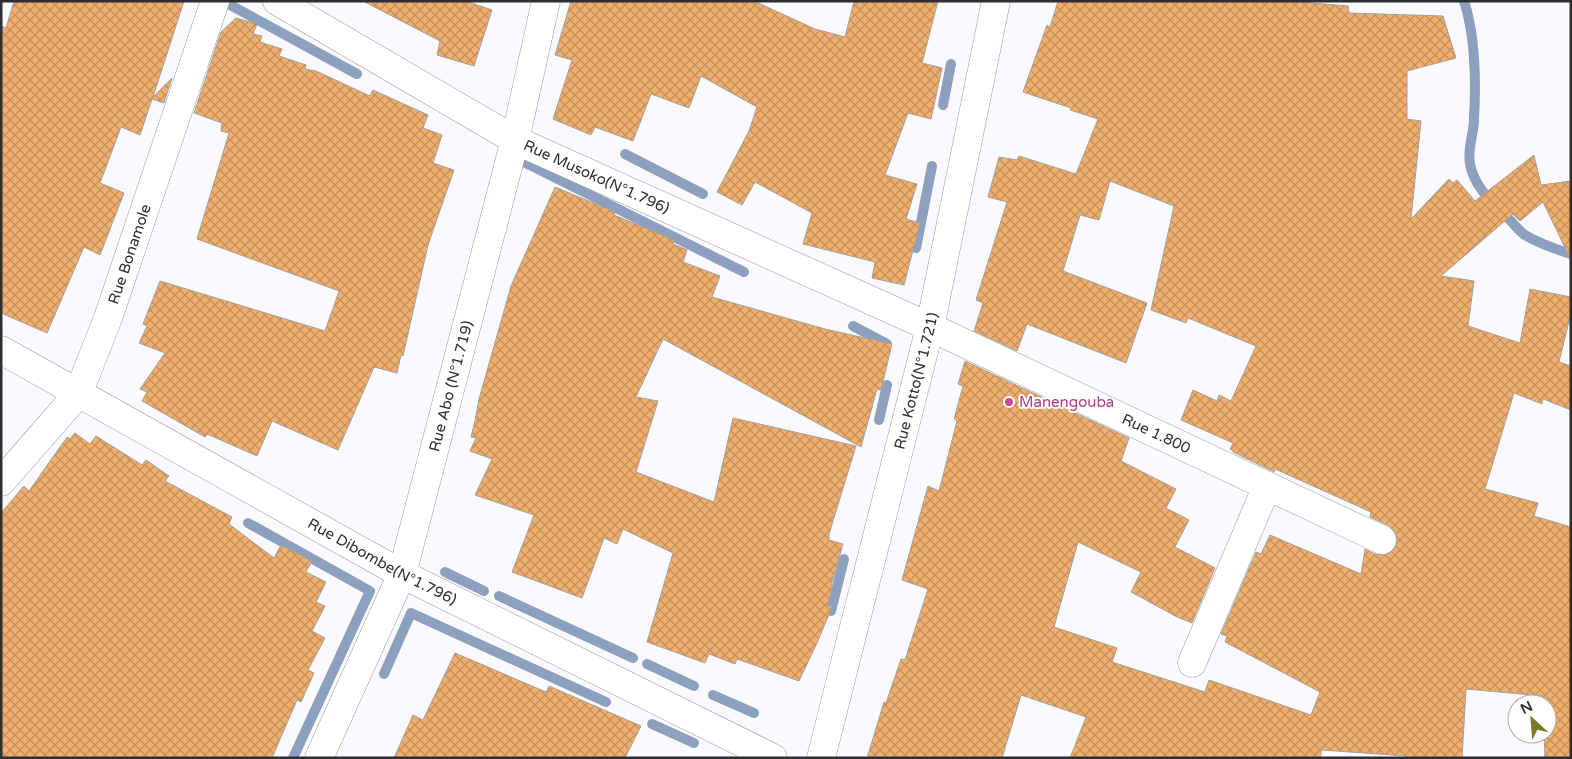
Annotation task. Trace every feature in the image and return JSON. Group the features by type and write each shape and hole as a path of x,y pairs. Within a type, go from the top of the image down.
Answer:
{"street":[{"name":"Rue Bonamole","path":"1,482 78,394 108,318 215,1"},
{"name":"Rue Musoko(N°1.796)","path":"277,1 515,140 930,327"},
{"name":"Rue Abo (N°1.719)","path":"319,758 402,574 515,140 546,1"},
{"name":"Rue Kotto(N°1.721)","path":"822,758 930,327 996,1"},
{"name":"Rue 1.800","path":"930,327 1382,540"},
{"name":"Rue Dibombe(N°1.796)","path":"1,350 402,574 773,758"},
{"path":"1192,663 1267,486"}],"building":[{"path":"14,1 184,1 153,97 172,78 164,103 152,99 140,135 121,127 100,183 124,193 100,255 84,247 47,333 1,313 1,26 6,28"},
{"path":"363,1 466,1 492,10 474,66 437,55 440,41"},
{"path":"571,1 754,1 815,29 845,37 854,1 938,1 922,63 942,68 931,119 908,113 885,175 917,184 906,219 920,223 904,285 872,278 875,262 803,244 812,213 755,182 742,205 717,192 749,131 757,107 701,76 689,108 651,94 633,141 595,127 591,135 553,119 572,60 555,55"},
{"path":"1058,1 1287,1 1348,6 1349,13 1443,16 1456,58 1407,71 1407,119 1421,121 1411,219 1449,179 1453,183 1457,180 1475,201 1534,155 1541,185 1571,181 1571,260 1543,202 1520,221 1513,214 1441,276 1474,281 1468,326 1520,343 1530,289 1571,297 1571,313 1559,362 1571,366 1571,410 1543,399 1542,404 1514,393 1485,489 1538,503 1534,516 1571,527 1571,758 1545,758 1544,744 1557,744 1557,694 1521,694 1466,689 1462,758 1405,758 1406,756 1322,750 1320,758 1070,758 1086,717 1021,695 1002,758 867,758 884,702 886,703 901,659 905,660 928,589 902,580 928,486 939,491 957,421 954,419 963,386 958,384 965,361 1129,438 1121,461 1176,489 1166,508 1189,520 1175,547 1215,568 1192,623 1131,592 1141,572 1078,542 1054,627 1117,648 1112,662 1205,692 1209,680 1311,715 1320,692 1225,642 1227,636 1221,634 1256,552 1261,554 1270,535 1361,574 1365,549 1375,554 1384,555 1391,552 1396,546 1397,538 1394,531 1389,526 1370,517 1371,512 1275,469 1274,472 1233,452 1230,449 1233,443 1181,420 1193,390 1217,401 1219,395 1231,401 1256,346 1188,318 1186,323 1151,310 1174,206 1110,181 1099,220 1080,215 1063,271 1147,303 1126,363 1027,324 1017,351 974,331 983,303 976,300 1007,202 988,197 999,157 1017,160 1019,156 1076,174 1098,119 1023,92 1047,25 1050,27"},
{"path":"236,18 257,24 253,34 262,36 260,42 282,49 279,56 306,65 305,69 316,71 370,96 373,90 428,115 423,128 442,135 433,163 454,170 428,245 403,356 401,355 397,373 374,367 338,450 272,421 257,456 207,434 205,437 142,401 147,392 140,389 165,353 139,343 147,326 143,324 160,281 325,331 339,291 197,239 229,133 221,131 222,123 194,113 221,32"},
{"path":"555,187 615,212 614,215 674,240 673,244 687,250 683,262 720,276 712,297 825,329 892,344 881,390 877,389 861,447 663,339 636,397 658,401 636,472 714,502 733,418 856,446 829,534 829,540 843,544 827,605 832,607 799,681 737,659 735,664 709,654 705,663 647,642 673,553 623,529 617,544 604,538 582,598 512,572 534,515 475,495 492,459 470,451 476,438 471,437 479,399 511,286"},
{"path":"75,433 90,444 96,436 142,465 146,460 169,476 165,481 232,517 229,524 274,558 281,545 312,561 306,572 326,582 316,602 325,606 312,631 325,638 308,670 314,673 301,702 297,700 272,758 1,758 1,513 24,486 29,491 67,437 70,439"},
{"path":"455,653 546,692 549,686 641,726 625,758 394,758 413,715 423,720"}],"waterway":[{"path":"223,1 357,74"},
{"path":"1464,1 1468,14 1474,59 1474,119 1469,152 1472,172 1485,194 1523,233 1542,244 1571,254"},
{"path":"943,105 951,64"},
{"path":"625,154 703,194"},
{"path":"518,159 744,272"},
{"path":"916,248 932,166"},
{"path":"853,326 887,344"},
{"path":"879,420 887,385"},
{"path":"248,523 370,591 293,758"},
{"path":"831,611 844,559"},
{"path":"445,572 484,591"},
{"path":"499,596 633,658"},
{"path":"384,674 411,613 606,702"},
{"path":"647,664 694,686"},
{"path":"713,695 754,713"},
{"path":"652,724 694,743"}],"place":[{"name":"Manengouba","path":"1009,402"}]}
